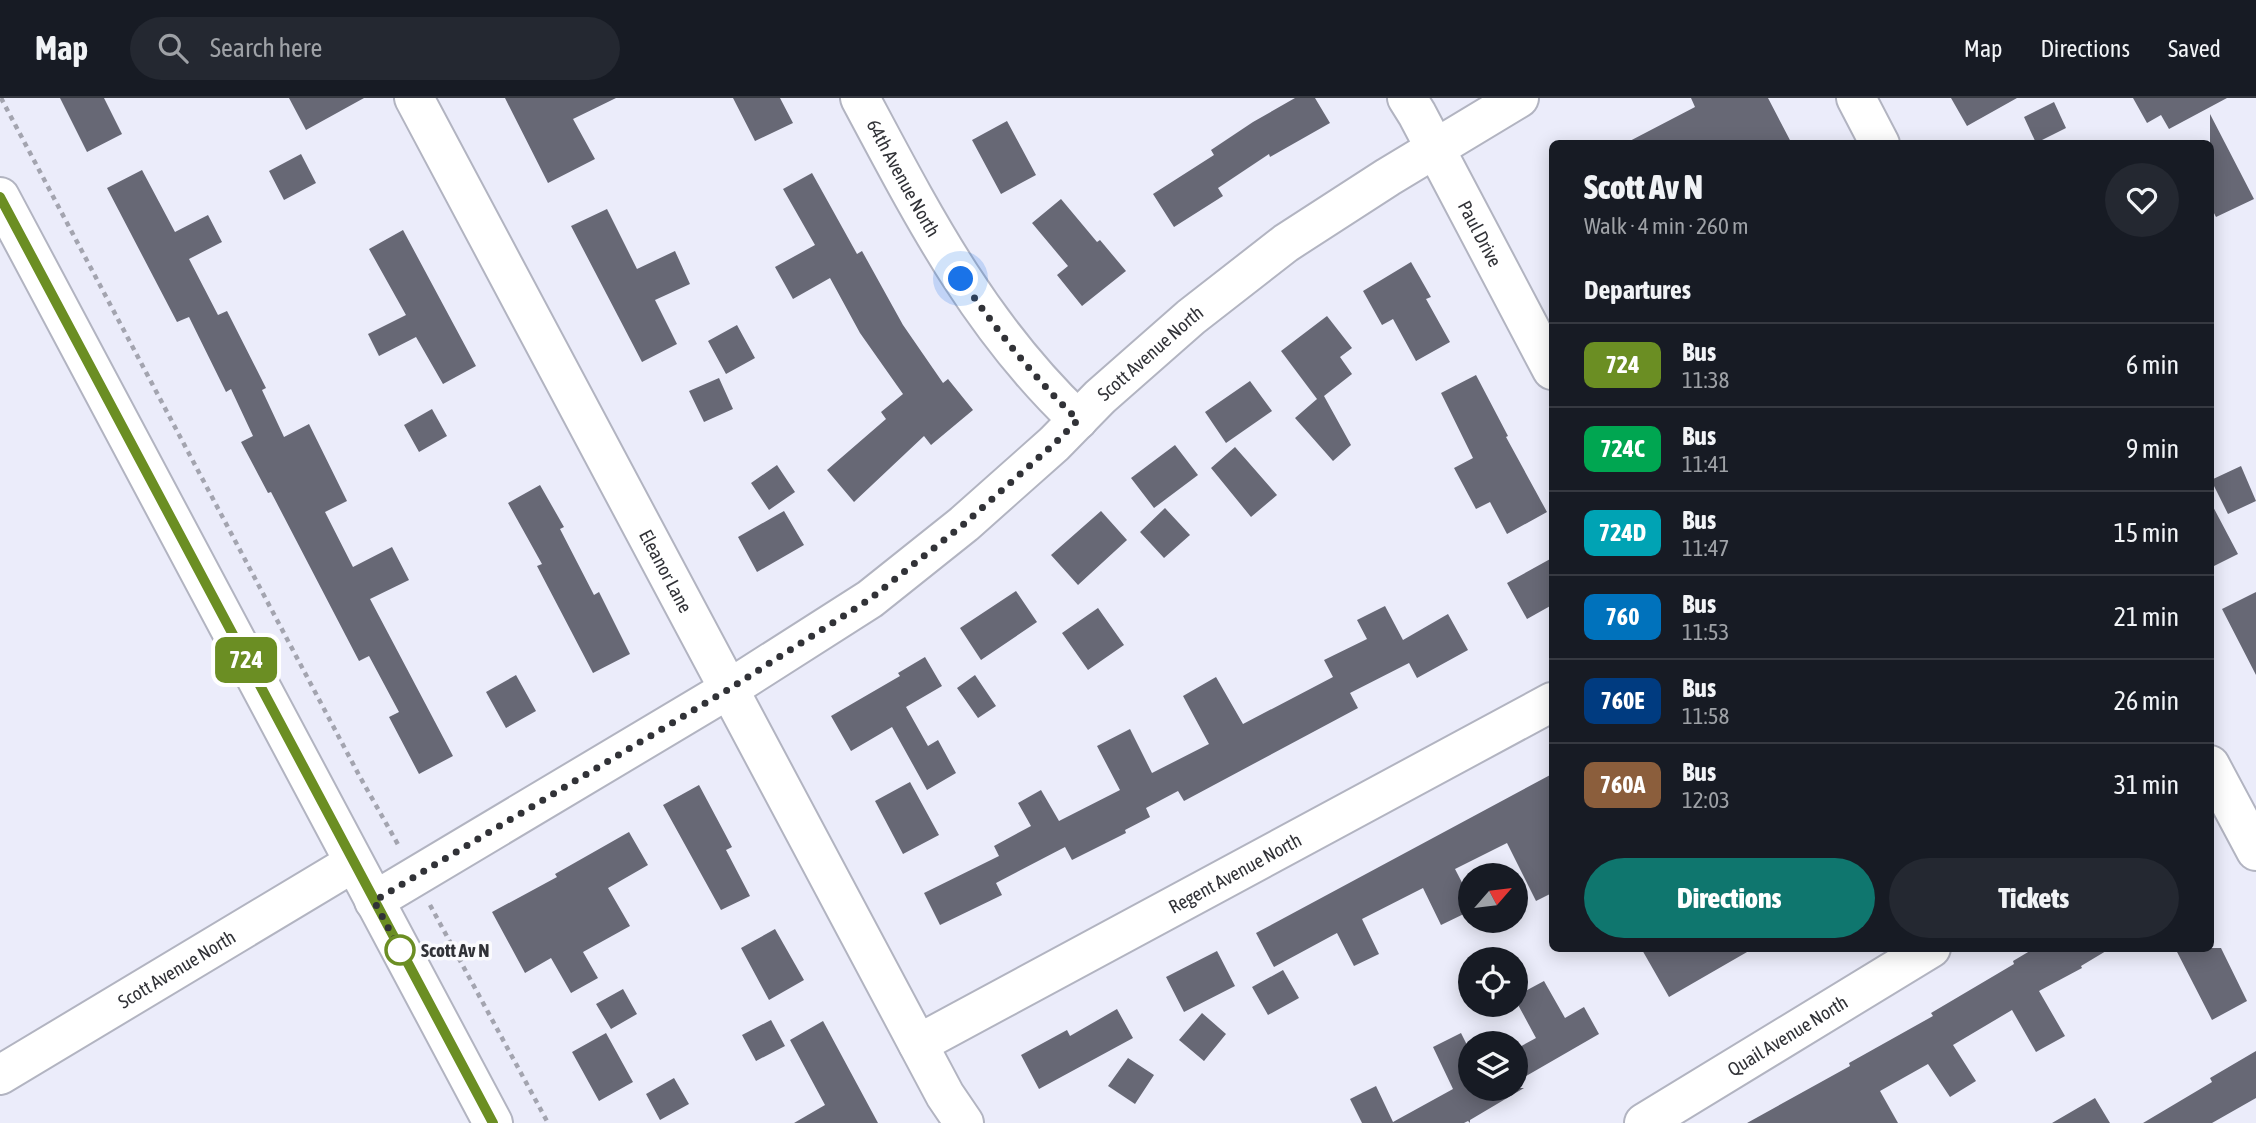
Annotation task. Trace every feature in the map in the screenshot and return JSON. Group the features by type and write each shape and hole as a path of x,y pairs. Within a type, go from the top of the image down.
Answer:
{"street":[{"name":"Eleanor Lane","path":"414,98 918,1044"},
{"name":"64th Avenue North","path":"860,98 961,279 1002,337 1049,392 1078,420"},
{"name":"Paul Drive","path":"1406,98 1436,149 1549,364"},
{"name":"Scott Avenue North","path":"374,901 729,689 870,599 964,524 1054,444 1100,397 1191,317 1286,243 1519,98"},
{"path":"1856,98 1878,140"},
{"path":"0,197 493,1123"},
{"name":"Regent Avenue North","path":"918,1044 1549,704"},
{"path":"2214,777 2256,851"},
{"name":"Scott Avenue North","path":"0,1075 354,863"},
{"name":"Quail Avenue North","path":"1643,1123 1924,952"},
{"path":"918,1044 964,1123"}],"path":[{"path":"1,98 360,777 548,1123"}],"building":[{"path":"60,98 104,98 122,134 87,152"},
{"path":"289,98 364,98 306,130"},
{"path":"505,98 616,98 573,119 595,159 548,183"},
{"path":"733,98 780,98 793,123 755,141"},
{"path":"1295,98 1315,98 1330,123 1270,157 1269,154 1218,188 1223,196 1174,227 1153,194 1214,155 1211,150"},
{"path":"1691,98 1768,98 1790,140 1632,140 1695,107"},
{"path":"1951,98 2017,98 1967,126"},
{"path":"2133,98 2227,98 2169,129 2161,115 2147,123"},
{"path":"2054,102 2066,128 2042,140 2035,140 2024,117"},
{"path":"2210,114 2254,199 2216,217 2214,140 2210,140"},
{"path":"1007,121 1036,175 1001,194 972,140"},
{"path":"301,154 316,183 284,200 269,171"},
{"path":"142,170 175,232 208,215 222,242 189,259 218,315 227,311 266,388 262,390 284,437 309,424 347,501 325,512 353,567 392,547 409,580 370,599 453,756 419,774 389,717 399,712 369,656 359,661 271,492 268,493 241,442 253,436 231,389 226,392 189,317 177,322 107,188"},
{"path":"812,173 857,254 862,251 903,325 943,383 948,379 973,410 931,445 924,436 854,502 827,470 886,419 881,412 903,394 860,333 830,278 793,299 775,267 815,245 783,189"},
{"path":"1061,199 1126,271 1082,306 1057,275 1068,266 1032,223"},
{"path":"607,209 637,269 675,251 690,284 655,300 677,344 642,362 571,226"},
{"path":"403,230 476,366 443,384 416,337 379,356 368,334 406,315 369,249"},
{"path":"1411,262 1431,297 1426,299 1450,342 1416,361 1393,319 1382,325 1363,291"},
{"path":"1327,316 1352,348 1340,357 1352,374 1324,396 1351,445 1333,461 1295,418 1317,399 1281,351"},
{"path":"737,325 755,358 726,374 708,341"},
{"path":"1476,375 1547,512 1507,534 1490,502 1476,509 1454,468 1473,458 1441,393"},
{"path":"719,378 733,409 704,422 689,391"},
{"path":"1250,381 1272,411 1226,443 1205,412"},
{"path":"432,409 447,436 419,452 404,425"},
{"path":"1175,445 1198,475 1154,508 1131,478"},
{"path":"1235,447 1277,495 1251,517 1211,468"},
{"path":"777,465 795,492 769,510 751,483"},
{"path":"2241,466 2256,501 2228,514 2214,486 2214,479"},
{"path":"540,485 564,527 560,529 594,595 599,592 630,654 593,673 537,566 542,564 508,503"},
{"path":"1165,508 1190,535 1164,558 1140,532"},
{"path":"2214,509 2238,554 2214,566"},
{"path":"784,511 804,545 757,572 738,537"},
{"path":"1101,511 1127,540 1078,585 1051,555"},
{"path":"1549,560 1549,607 1527,619 1507,583"},
{"path":"1016,591 1037,622 981,660 960,628"},
{"path":"2256,592 2256,675 2222,609"},
{"path":"1385,606 1403,640 1448,614 1468,650 1417,678 1409,663 1350,693 1358,708 1184,801 1178,791 1146,808 1150,817 1125,830 1126,833 1072,860 1065,847 996,883 1002,895 940,925 924,893 999,856 994,846 1031,826 1018,803 1041,790 1059,821 1120,790 1097,746 1130,729 1152,773 1209,744 1183,696 1216,677 1243,724 1333,677 1324,660 1367,639 1357,620"},
{"path":"1098,608 1124,645 1088,670 1062,633"},
{"path":"925,657 942,686 906,707 928,746 938,740 956,773 927,790 892,727 851,751 831,716 900,676 898,673"},
{"path":"516,675 536,711 506,728 486,692"},
{"path":"975,675 996,706 978,718 957,688"},
{"path":"1549,776 1549,894 1536,901 1528,885 1528,863 1517,863 1507,843 1467,863 1458,863 1455,869 1458,875 1458,917 1441,925 1423,888 1362,919 1379,954 1354,966 1337,933 1274,967 1256,933"},
{"path":"910,782 939,835 903,854 875,801"},
{"path":"699,785 732,847 726,850 750,896 721,910 663,805"},
{"path":"629,832 648,865 608,888 630,926 583,952 598,978 571,993 551,958 525,973 492,912 557,877 555,874"},
{"path":"775,929 804,980 769,1000 741,948"},
{"path":"2214,948 2221,948 2247,1001 2212,1020 2177,952 2214,952"},
{"path":"1217,951 1235,986 1184,1012 1166,977"},
{"path":"1643,952 1747,952 1669,997"},
{"path":"2028,952 2104,952 2081,966 2082,968 2039,991 2065,1036 2036,1052 2012,1010 1953,1045 1976,1081 1950,1097 1928,1064 1880,1091 1898,1123 1747,1123 1933,1016 1931,1013 2014,964 2013,961"},
{"path":"1283,970 1299,998 1268,1015 1252,987"},
{"path":"1544,981 1565,1018 1584,1007 1599,1034 1528,1075 1528,1042 1536,1038 1525,1017 1528,1017 1528,990"},
{"path":"623,989 637,1014 611,1029 596,1004"},
{"path":"1117,1009 1133,1038 1039,1089 1021,1055 1067,1030 1070,1036"},
{"path":"1202,1013 1226,1034 1204,1061 1179,1040"},
{"path":"771,1020 785,1046 756,1061 742,1035"},
{"path":"823,1021 878,1123 794,1123 825,1105 790,1040"},
{"path":"606,1033 633,1082 599,1101 572,1052"},
{"path":"1458,1034 1458,1101 1502,1101 1470,1120 1470,1123 1362,1123 1350,1099 1376,1086 1393,1122 1453,1089 1433,1047"},
{"path":"2256,1051 2256,1098 2212,1123 2143,1123 2212,1082 2210,1078"},
{"path":"1128,1058 1154,1075 1135,1104 1108,1086"},
{"path":"674,1078 689,1104 660,1120 646,1094"},
{"path":"2095,1098 2110,1123 2052,1123"}],"bus line":[{"name":"724","path":"0,197 493,1123"}],"place":[{"name":"Scott Av N","path":"400,950"}],"route":[{"path":"400,950 374,901 729,689 870,599 964,524 1078,420 1049,392 1002,337 961,279"}]}
